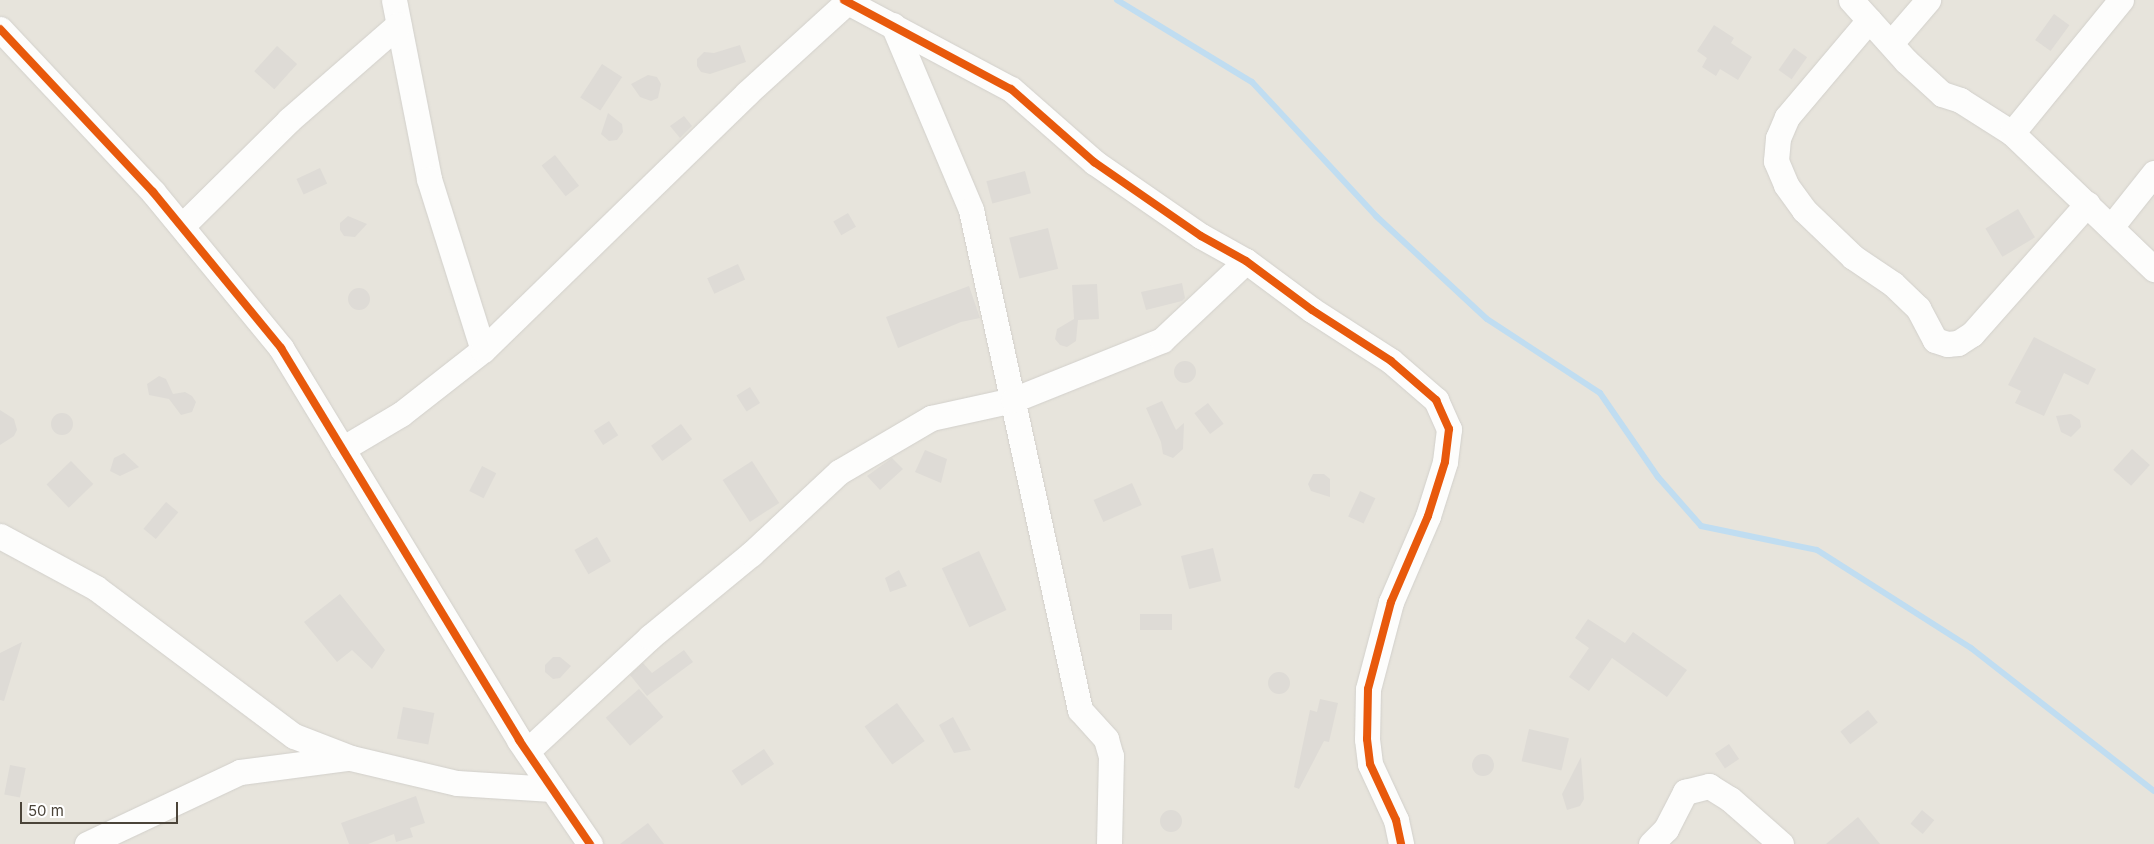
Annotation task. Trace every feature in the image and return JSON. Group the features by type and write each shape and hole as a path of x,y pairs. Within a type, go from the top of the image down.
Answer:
{"street":[{"path":"394,0 429,178 483,350"},
{"path":"1851,0 1906,61 1942,94 1960,100 2012,133 2154,269"},
{"path":"1890,43 1928,0"},
{"path":"2012,133 2121,0"},
{"path":"342,449 401,414 483,350 747,93 846,1 1011,89 1094,162 1201,236 1246,261 1312,310 1391,361 1436,400 1449,429 1445,462 1428,516 1391,602 1368,689 1367,738 1370,764 1396,820 1401,844"},
{"path":"1869,20 1787,117 1778,138 1776,161 1786,185 1804,210 1853,257 1893,284 1918,308 1936,340 1947,344 1958,342 1972,334 2087,204"},
{"path":"182,226 289,120 398,25"},
{"path":"893,25 971,210 1080,710 1106,739 1111,756 1109,844"},
{"path":"3,40 182,226 281,348 527,751 590,844"},
{"path":"2111,227 2154,173"},
{"path":"527,751 650,637 751,554 839,472 931,418 1013,400 1162,340 1246,261"},
{"path":"0,536 96,588 294,736 350,758 457,783 552,788"},
{"path":"87,844 240,772 350,758"},
{"path":"1651,844 1666,829 1685,792 1709,786 1730,799 1781,844"}],"shaded area":[{"path":"0,0 2154,0 2154,844 0,844"}],"building":[{"path":"2054,14 2069,25 2051,51 2035,40"},
{"path":"1714,25 1734,38 1731,43 1752,57 1738,80 1720,69 1716,76 1702,67 1707,58 1697,51"},
{"path":"740,45 746,62 710,74 701,72 697,66 697,59 704,52 714,53"},
{"path":"277,46 297,64 274,89 254,71"},
{"path":"1794,48 1807,57 1792,79 1779,70"},
{"path":"602,64 622,77 600,111 580,98"},
{"path":"648,75 657,77 661,84 658,98 651,101 640,97 631,84"},
{"path":"608,113 622,124 623,132 617,140 609,141 601,134"},
{"path":"684,116 692,126 680,138 670,126"},
{"path":"555,155 579,186 566,196 542,165"},
{"path":"320,168 327,183 304,194 296,179"},
{"path":"1025,171 1031,193 992,204 986,181"},
{"path":"2018,209 2035,237 2002,257 1985,229"},
{"path":"848,213 856,227 841,235 833,222"},
{"path":"348,216 367,224 355,237 344,236 340,230 340,223"},
{"path":"1048,228 1058,269 1019,278 1009,238"},
{"path":"738,264 745,279 714,294 707,278"},
{"path":"1182,283 1185,298 1182,301 1146,310 1141,292"},
{"path":"1097,284 1099,319 1078,320 1076,341 1067,347 1060,345 1055,339 1057,329 1074,319 1072,285"},
{"path":"969,286 980,318 961,322 898,348 886,317"},
{"path":"355,288 363,288 370,295 370,303 363,310 355,310 348,303 348,295"},
{"path":"2034,337 2096,369 2088,385 2064,373 2044,416 2015,403 2021,391 2008,385"},
{"path":"1181,361 1189,361 1196,368 1196,376 1189,383 1181,383 1174,376 1174,368"},
{"path":"159,376 166,379 173,394 185,392 192,396 196,402 192,412 181,415 169,399 149,395 147,384"},
{"path":"750,387 760,403 746,412 736,395"},
{"path":"1162,401 1176,430 1184,423 1183,449 1173,458 1163,454 1161,442 1146,408"},
{"path":"1208,403 1224,424 1210,434 1194,413"},
{"path":"0,410 14,419 17,430 14,436 0,445"},
{"path":"62,413 70,416 73,424 70,432 62,435 54,432 51,424 54,416"},
{"path":"2071,414 2080,420 2081,427 2071,437 2061,432 2056,416"},
{"path":"609,421 618,435 603,445 594,431"},
{"path":"681,424 692,439 662,461 651,446"},
{"path":"2132,449 2150,465 2131,486 2113,470"},
{"path":"925,450 947,459 941,483 915,472"},
{"path":"124,453 139,467 120,476 110,471 114,458"},
{"path":"892,458 903,469 880,490 867,476"},
{"path":"71,461 93,484 69,508 47,485"},
{"path":"752,461 779,503 750,522 723,480"},
{"path":"482,466 496,473 484,498 469,491"},
{"path":"1313,474 1324,474 1330,479 1330,497 1311,491 1308,484"},
{"path":"1132,483 1142,505 1103,522 1094,500"},
{"path":"1360,491 1375,498 1364,524 1348,516"},
{"path":"166,502 178,512 156,539 144,529"},
{"path":"597,537 611,561 588,574 574,550"},
{"path":"1213,548 1221,581 1189,589 1181,556"},
{"path":"979,551 1006,610 969,627 942,568"},
{"path":"899,570 907,586 890,592 885,578"},
{"path":"340,594 385,650 372,669 352,650 337,662 304,622"},
{"path":"1140,614 1172,614 1172,630 1140,630"},
{"path":"1588,619 1625,643 1633,632 1687,670 1667,697 1612,658 1589,691 1569,677 1589,648 1575,638"},
{"path":"22,642 4,701 0,700 0,653"},
{"path":"684,650 693,662 647,696 630,675 643,663 652,673"},
{"path":"553,657 560,657 571,666 560,678 553,679 545,672 545,665"},
{"path":"1279,672 1287,675 1290,683 1287,691 1279,694 1271,691 1268,683 1271,675"},
{"path":"639,689 663,717 630,746 606,718"},
{"path":"1320,699 1338,703 1329,742 1324,741 1299,789 1294,787 1310,710 1317,712"},
{"path":"897,703 925,741 892,765 865,727"},
{"path":"403,707 434,713 428,745 397,738"},
{"path":"1868,710 1878,723 1850,744 1840,732"},
{"path":"953,717 971,750 954,753 939,725"},
{"path":"1529,729 1569,738 1562,770 1522,761"},
{"path":"1729,744 1739,759 1725,768 1715,754"},
{"path":"764,749 774,764 742,786 732,771"},
{"path":"1483,754 1491,757 1494,765 1491,773 1483,776 1475,773 1472,765 1475,757"},
{"path":"1581,757 1584,799 1580,806 1567,810 1562,794"},
{"path":"10,765 26,768 20,798 4,794"},
{"path":"416,796 425,823 410,828 413,837 396,842 394,834 368,844 349,844 341,823"},
{"path":"1171,810 1179,813 1182,821 1179,829 1171,832 1163,829 1160,821 1163,813"},
{"path":"1922,810 1934,820 1923,834 1910,824"},
{"path":"1858,817 1880,844 1826,844"},
{"path":"648,823 664,844 620,844"}],"waterway":[{"path":"1117,0 1252,82 1376,216 1487,319 1600,393 1658,477 1701,526 1817,550 1971,648 2154,791"}],"cycle path":[{"path":"844,0 1011,89 1094,162 1201,236 1246,261 1312,310 1391,361 1436,400 1449,429 1445,462 1428,516 1391,602 1368,689 1367,739 1370,764 1396,820 1401,844"},
{"path":"0,29 153,192 281,348 519,740 590,844"}]}
